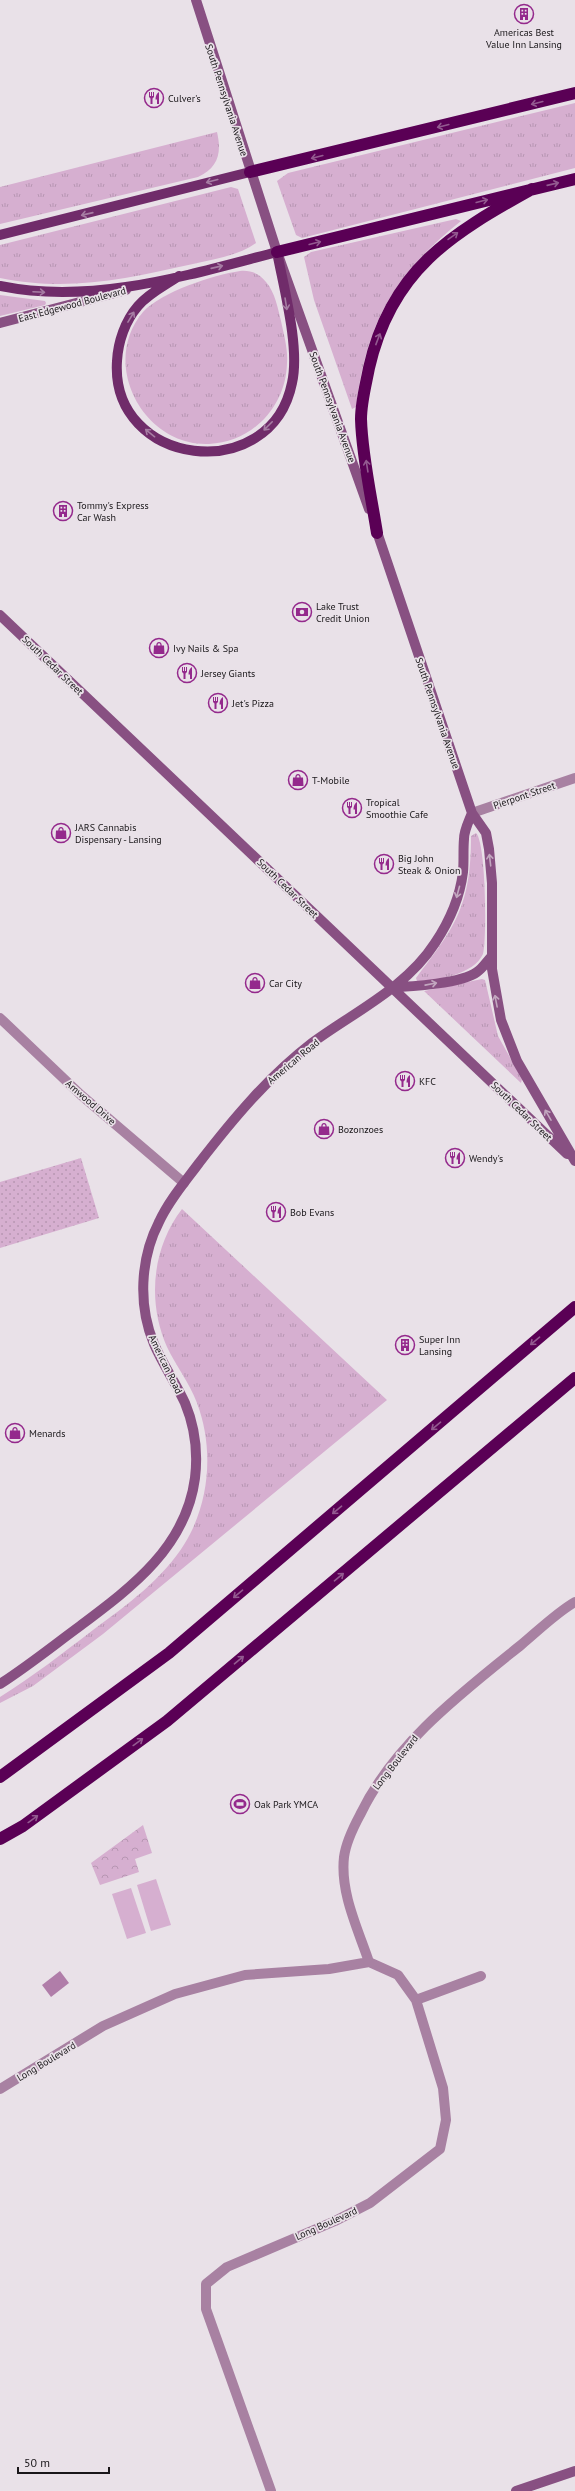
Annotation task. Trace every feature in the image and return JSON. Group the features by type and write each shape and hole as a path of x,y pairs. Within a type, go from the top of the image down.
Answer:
{"highway":[{"path":"250,172 575,93"},
{"path":"278,252 575,179"},
{"path":"377,533 361,418 373,352 386,318 404,285 429,256 475,221 532,189"},
{"path":"0,1777 169,1653 575,1308"},
{"path":"0,1839 23,1826 166,1721 575,1378"}],"main road":[{"name":"South Pennsylvania Avenue","path":"196,0 250,172 377,533 472,813 486,833 492,883 492,956 497,1003 507,1038 517,1061 575,1161"},
{"path":"0,235 250,172"},
{"path":"0,286 34,292 64,292 144,284 278,252 294,354 292,385 283,408 268,427 250,441 228,450 191,452 161,441 136,421 120,391 117,378 117,353 129,320 142,301 179,276"},
{"name":"East Edgewood Boulevard","path":"0,323 144,284"},
{"name":"South Cedar Street","path":"0,615 575,1161"},
{"path":"392,987 411,972 428,953 451,914 463,873 464,836 472,813"},
{"path":"392,987 418,986 470,976 479,971 492,956"},
{"name":"American Road","path":"0,1684 82,1624 140,1577 168,1547 187,1513 196,1471 194,1435 185,1403 152,1338 145,1314 143,1293 144,1268 152,1236 164,1211 229,1124 284,1066 326,1033 392,987"},
{"path":"516,2491 575,2471"}],"street":[{"name":"Pierpont Street","path":"472,813 575,778"},
{"name":"Amwood Drive","path":"0,1018 81,1095 184,1183"},
{"name":"Long Boulevard","path":"369,1962 349,1903 343,1875 344,1855 352,1830 368,1797 417,1734 484,1674 575,1602"},
{"name":"Long Boulevard","path":"0,2089 103,2026 175,1994 245,1975 329,1969 369,1962 398,1975 416,2000 443,2088 446,2120 440,2149 370,2203 335,2220 227,2267 206,2284 206,2309 272,2491"},
{"path":"416,2000 481,1976"}],"green space":[{"path":"575,103 575,168 302,238 296,235 277,181 288,173"},
{"path":"217,132 219,147 217,159 210,169 198,177 0,224 0,187"},
{"path":"231,187 238,189 256,243 242,251 217,259 120,279 97,282 50,284 0,278 0,245"},
{"path":"456,219 461,221 418,261 401,281 388,302 376,325 361,377 356,407 352,409 314,300 304,257 311,252"},
{"path":"240,271 251,272 260,276 269,286 276,301 287,352 285,379 281,394 264,419 253,429 240,437 225,442 209,444 186,441 165,432 148,417 135,399 127,377 126,355 131,333 143,312 151,305 174,291 202,280"},
{"path":"0,295 45,301 46,303 45,305 0,316"},
{"path":"476,833 482,854 484,871 485,930 483,954 472,967 464,971 445,978 417,981 416,978 451,928 464,898 468,880 471,836"},
{"path":"482,979 485,980 498,1036 522,1079 521,1083 424,991"},
{"path":"81,1158 99,1218 0,1248 0,1182"},
{"path":"182,1209 387,1400 103,1634 33,1686 0,1703 0,1697 47,1665 144,1591 166,1568 185,1543 200,1510 207,1474 206,1438 194,1395 167,1347 161,1330 155,1294 159,1258 164,1241 172,1224"},
{"path":"143,1825 152,1853 135,1859 139,1872 100,1885 91,1863"},
{"path":"156,1879 171,1925 151,1931 137,1885"},
{"path":"131,1888 146,1933 127,1939 112,1894"}],"shaded area":[{"path":"60,1971 69,1983 51,1997 42,1985"}],"place":[{"name":"Americas Best Value Inn Lansing","path":"524,14"},
{"name":"Culver's","path":"154,98"},
{"name":"Tommy's Express Car Wash","path":"63,511"},
{"name":"Lake Trust Credit Union","path":"302,612"},
{"name":"Ivy Nails & Spa","path":"159,648"},
{"name":"Jersey Giants","path":"187,673"},
{"name":"Jet's Pizza","path":"218,703"},
{"name":"T-Mobile","path":"298,780"},
{"name":"Tropical Smoothie Cafe","path":"352,808"},
{"name":"JARS Cannabis Dispensary - Lansing","path":"61,833"},
{"name":"Big John Steak & Onion","path":"384,864"},
{"name":"Car City","path":"255,983"},
{"name":"KFC","path":"405,1081"},
{"name":"Bozonzoes","path":"324,1129"},
{"name":"Wendy's","path":"455,1158"},
{"name":"Bob Evans","path":"276,1212"},
{"name":"Super Inn Lansing","path":"405,1345"},
{"name":"Menards","path":"15,1433"},
{"name":"Oak Park YMCA","path":"240,1804"}]}
